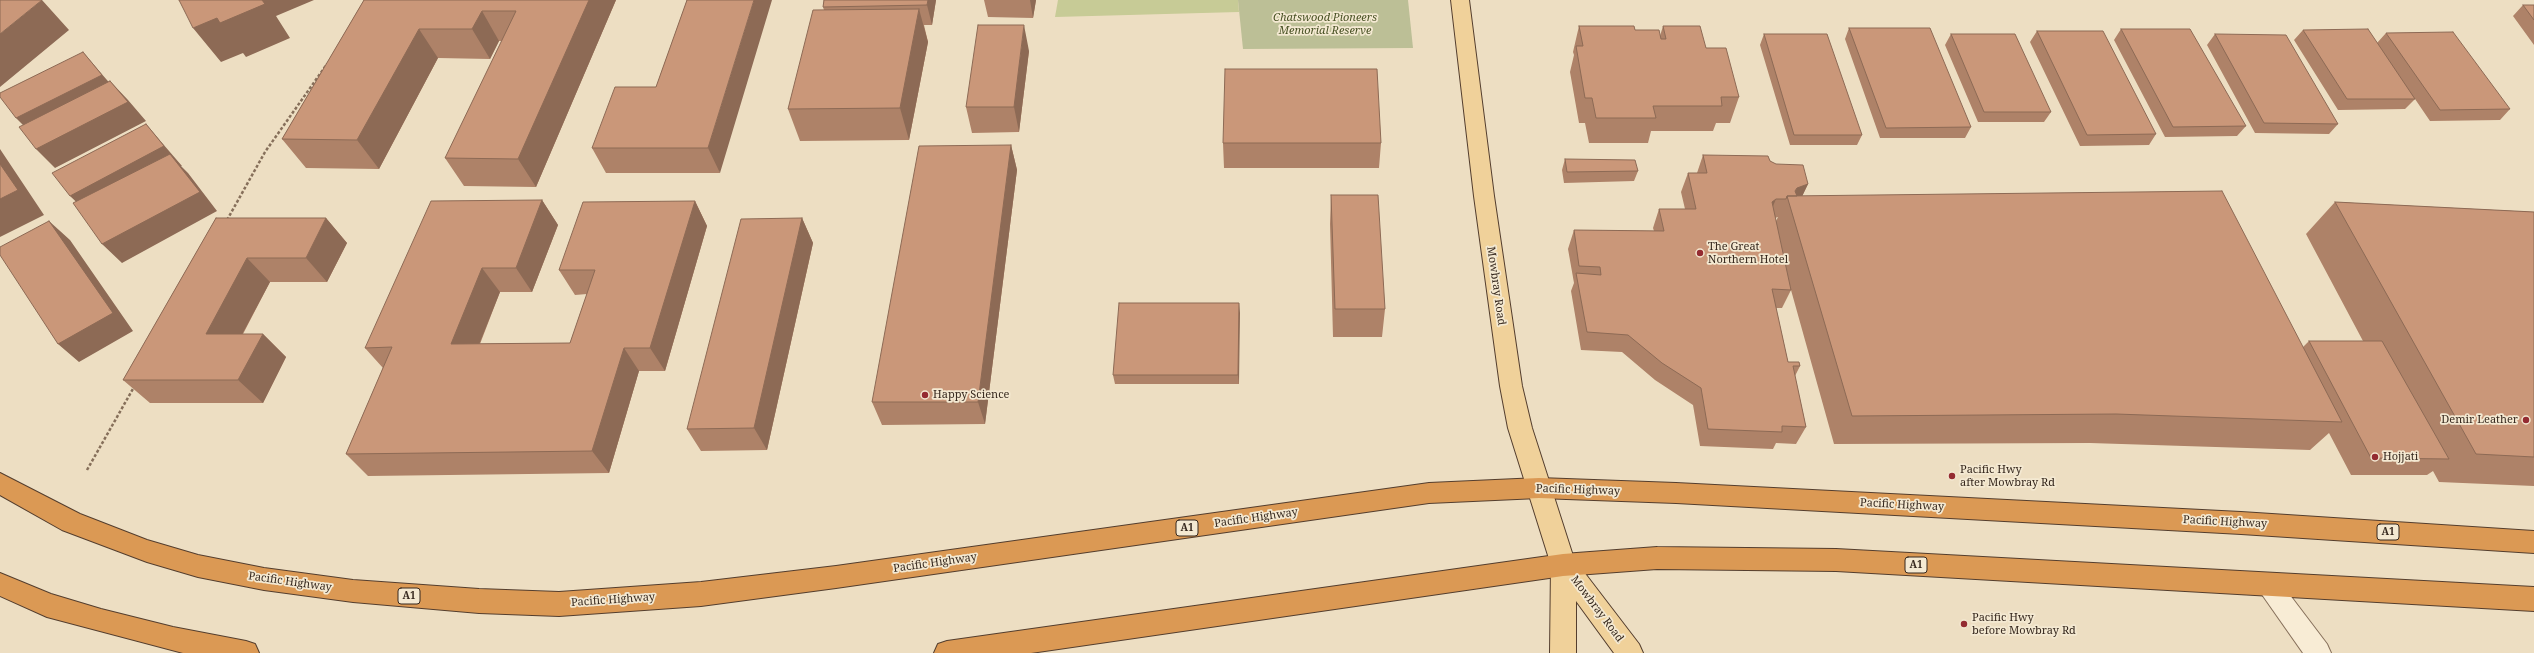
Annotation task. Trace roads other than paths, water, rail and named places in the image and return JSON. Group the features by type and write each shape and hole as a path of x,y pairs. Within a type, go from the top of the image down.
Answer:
{"highway":[{"name":"Pacific Highway","path":"0,483 71,522 147,551 198,566 264,580 353,591 479,601 560,604 701,594 836,577 1429,492 1539,488 1676,493 2233,522 2534,542"},
{"name":"A1","path":"947,653 1563,565 1657,558 1836,560 2268,586 2534,599"},
{"path":"0,584 47,605 101,621 174,640 246,653"}],"main road":[{"name":"Mowbray Road","path":"1460,0 1484,196 1510,379 1520,428 1563,565 1563,653"},
{"name":"Mowbray Road","path":"1563,565 1630,653"}],"lane":[{"path":"2268,586 2318,653"}],"place":[{"name":"The Great Northern Hotel","path":"1700,253"},
{"name":"Happy Science","path":"925,395"},
{"name":"Demir Leather","path":"2526,420"},
{"name":"Hojjati","path":"2375,457"},
{"name":"Pacific Hwy after Mowbray Rd","path":"1952,476"},
{"name":"Pacific Hwy before Mowbray Rd","path":"1964,624"}],"park label":[{"name":"Chatswood Pioneers Memorial Reserve","path":"1325,24"}]}
